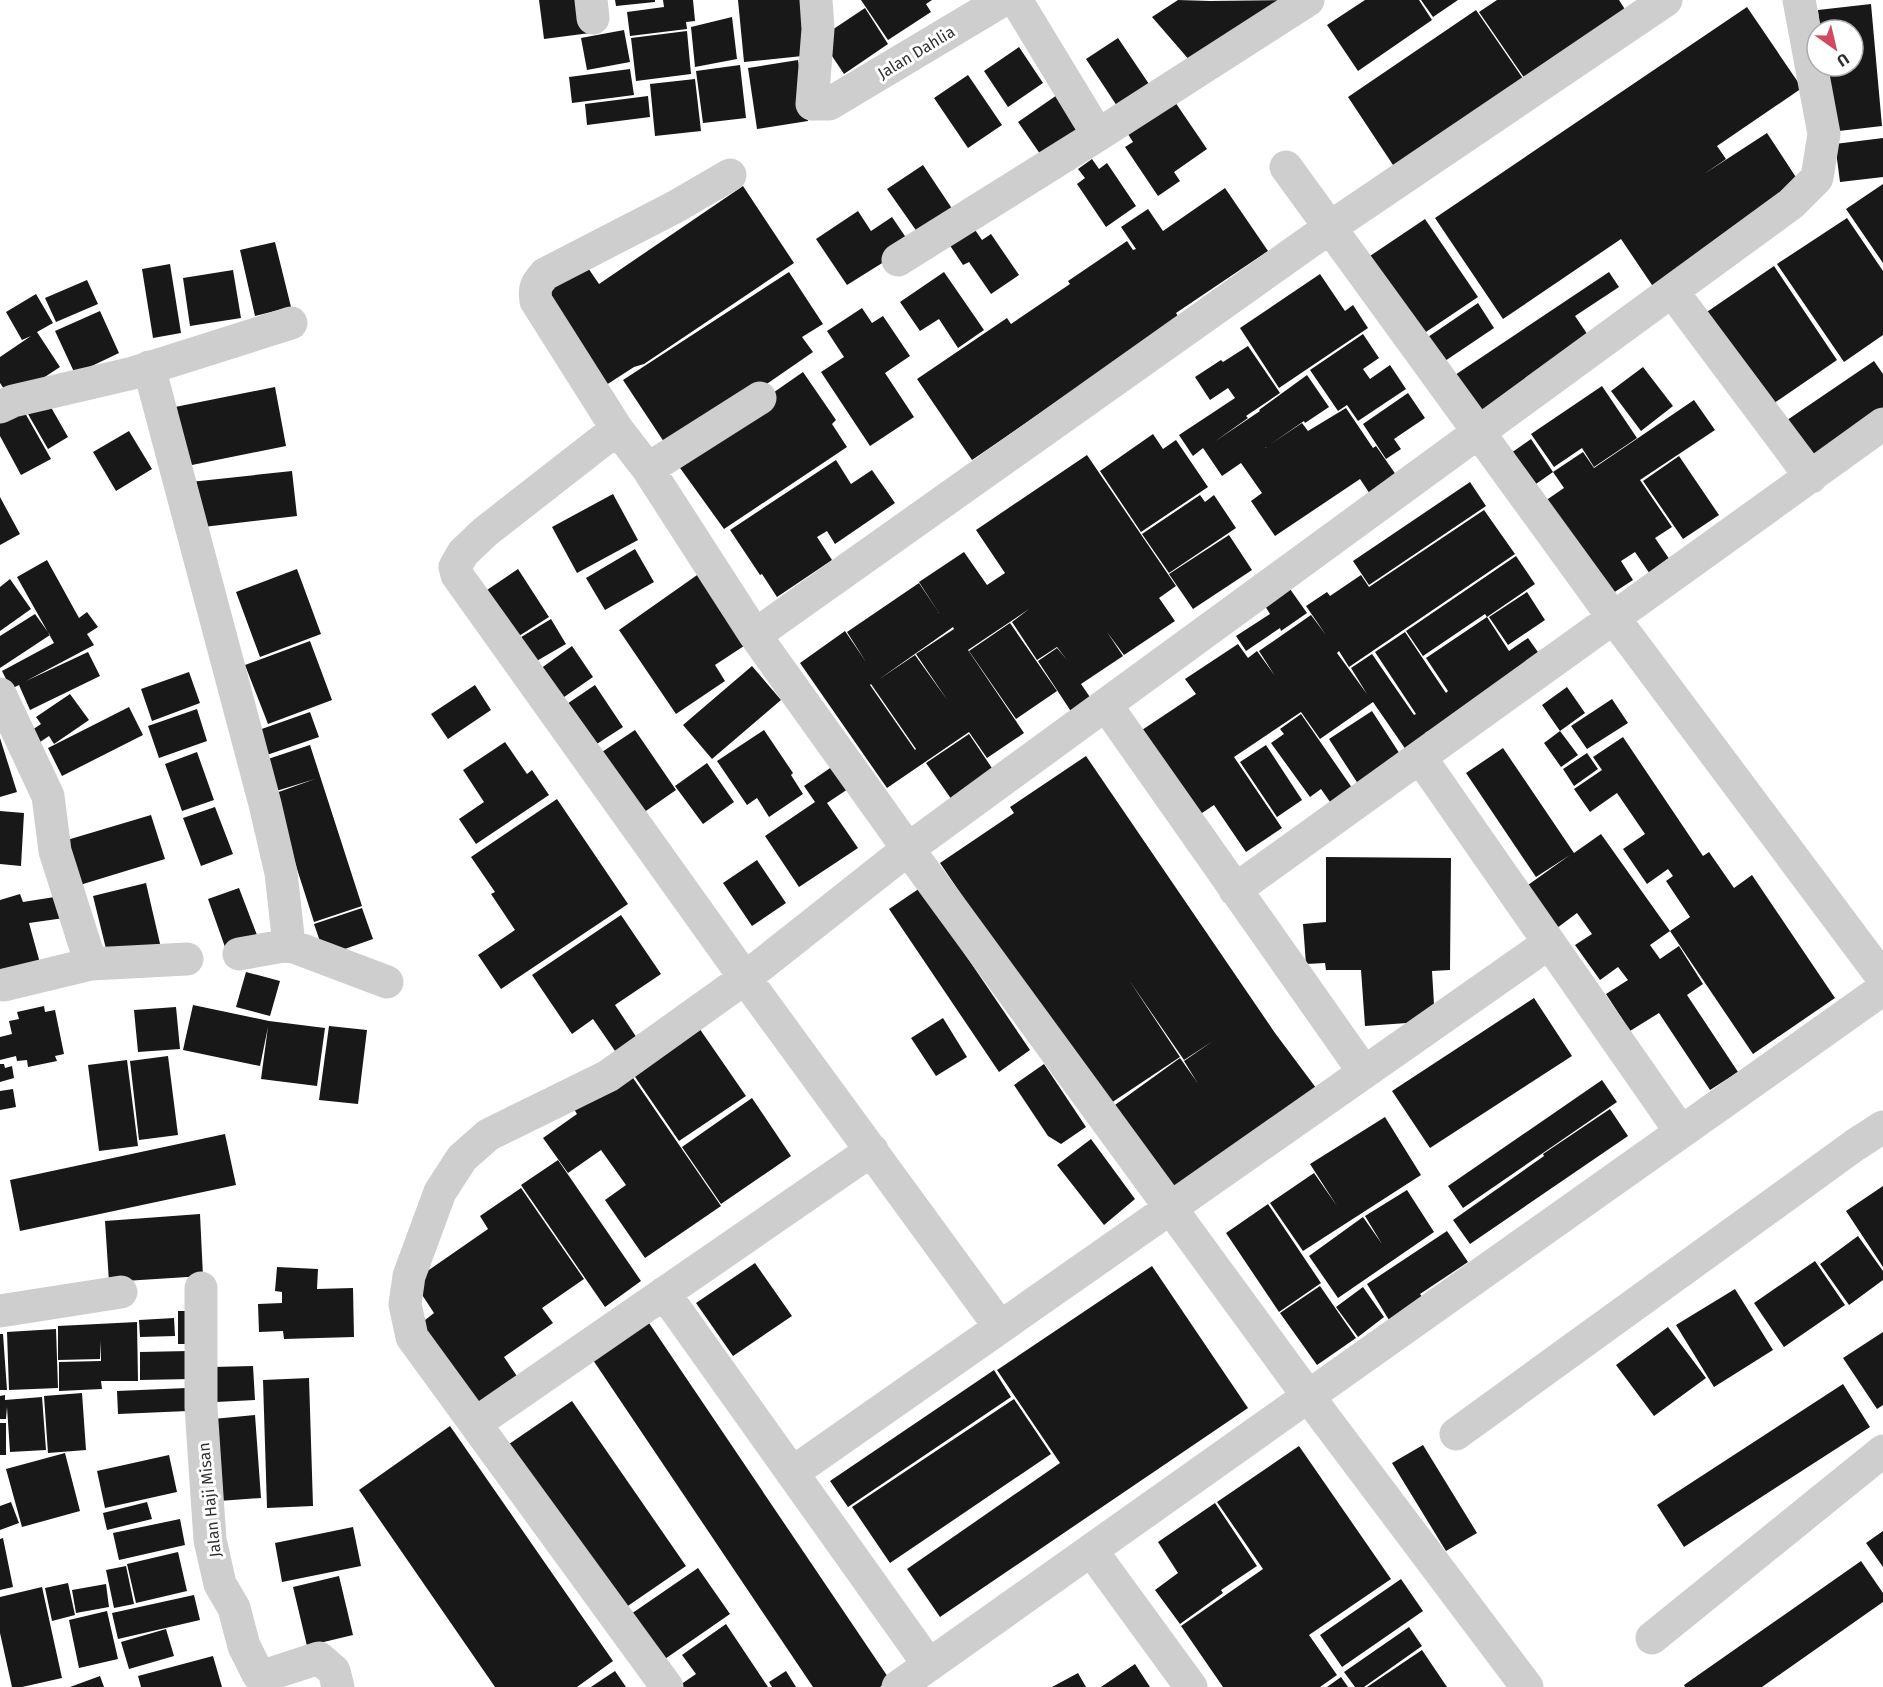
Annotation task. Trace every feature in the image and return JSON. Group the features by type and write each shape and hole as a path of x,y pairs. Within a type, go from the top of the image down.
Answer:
{"street":[{"name":"Jalan Dahlia","path":"816,0 818,28 812,104 829,104 1003,0"},
{"path":"1016,0 1098,135"},
{"path":"898,260 1308,0"},
{"path":"755,634 1329,228 1666,0"},
{"path":"667,1687 412,1338 405,1304 410,1276 440,1192 462,1158 488,1135 608,1076 745,978 908,849 1791,204 1817,178 1824,134 1799,0"},
{"path":"1286,167 1613,617 1883,978"},
{"path":"730,175 675,207 545,274 534,290 536,302 617,429 648,469 755,634 908,849 1308,1396 1527,1687"},
{"path":"1672,291 1811,477"},
{"path":"0,407 13,401 149,367 291,323"},
{"path":"149,367 265,804 281,873 289,945"},
{"path":"648,469 760,398"},
{"path":"1235,890 1883,424"},
{"path":"617,429 485,532 462,553 455,567 462,584 745,978 1000,1327"},
{"path":"0,694 48,796 55,851 91,964"},
{"path":"1106,705 1364,1072"},
{"path":"1420,757 1681,1132"},
{"path":"792,1473 1550,943"},
{"path":"239,954 289,945 387,982"},
{"path":"4,985 91,964 187,959"},
{"path":"898,1687 1883,989"},
{"path":"1456,1434 1883,1127"},
{"path":"476,1423 872,1150"},
{"name":"Jalan Haji Misan","path":"201,1288 201,1407 204,1454 210,1540 220,1584 234,1608 244,1646 258,1674 270,1674 319,1658 334,1671 338,1687"},
{"path":"0,1311 121,1292"},
{"path":"664,1293 929,1665"},
{"path":"1652,1638 1883,1451"},
{"path":"1091,1550 1191,1687"}],"building":[{"path":"539,0 586,0 590,33 544,39"},
{"path":"615,0 655,0 655,2 616,6"},
{"path":"663,0 693,0 695,21 686,22 687,29 630,36 627,12 664,7"},
{"path":"738,0 807,0 812,55 744,62"},
{"path":"861,0 932,0 926,4 931,12 888,40"},
{"path":"1178,0 1287,0 1191,62 1152,17"},
{"path":"1365,0 1419,0 1432,20 1358,71 1327,25"},
{"path":"1421,0 1458,0 1433,17"},
{"path":"1497,0 1619,0 1626,11 1525,79 1479,12"},
{"path":"1871,4 1882,126 1830,132 1825,78 1865,78 1865,18 1819,18 1818,10"},
{"path":"1747,7 1802,88 1717,146 1726,159 1704,174 1767,133 1803,188 1654,288 1621,239 1503,319 1435,218"},
{"path":"865,8 888,44 844,74 820,38"},
{"path":"1476,10 1524,80 1395,168 1348,97"},
{"path":"732,17 737,59 695,67 691,27"},
{"path":"624,30 630,62 587,70 581,38"},
{"path":"687,31 691,74 636,81 631,38"},
{"path":"1118,38 1151,87 1119,109 1086,59"},
{"path":"1019,47 1043,83 1008,107 984,71"},
{"path":"798,60 808,121 757,129 748,68"},
{"path":"740,65 746,118 703,123 696,71"},
{"path":"630,69 634,95 572,103 569,77"},
{"path":"968,75 1002,125 968,148 934,98"},
{"path":"695,79 701,131 655,136 650,84"},
{"path":"1060,93 1089,136 1047,164 1018,122"},
{"path":"648,96 650,117 587,125 585,104"},
{"path":"1173,99 1207,149 1174,172 1180,181 1158,196 1125,147 1133,142 1126,131"},
{"path":"1883,138 1883,177 1840,182 1835,144"},
{"path":"1092,159 1099,169 1107,163 1136,206 1106,227 1077,184 1085,178 1078,169"},
{"path":"923,165 955,213 920,236 887,189"},
{"path":"1883,184 1883,263 1846,209"},
{"path":"743,186 794,263 644,364 634,367 603,387 541,291 584,262 599,284"},
{"path":"1225,188 1268,251 1176,313 1179,318 972,460 917,379 1007,318 1011,324 1070,284 1068,281 1127,241 1133,250 1136,249 1121,227 1148,209 1163,231"},
{"path":"858,211 871,231 892,217 911,245 847,285 816,239"},
{"path":"1847,218 1883,271 1883,335 1844,362 1777,264"},
{"path":"1425,219 1478,297 1420,336 1367,258"},
{"path":"971,224 982,240 991,234 1019,275 991,294 969,262 963,265 947,241"},
{"path":"275,242 291,307 255,316 240,250"},
{"path":"170,264 181,333 153,338 142,269"},
{"path":"1774,266 1837,360 1764,410 1701,316"},
{"path":"233,270 241,318 190,326 183,278"},
{"path":"789,272 823,324 802,337 813,352 670,451 623,380"},
{"path":"944,272 984,330 958,348 939,319 920,331 900,302"},
{"path":"1609,272 1619,287 1575,316 1592,341 1484,423 1452,377"},
{"path":"1320,274 1345,311 1353,305 1368,328 1279,388 1240,328"},
{"path":"87,280 98,304 56,322 45,298"},
{"path":"36,294 53,323 37,332 60,367 11,399 0,383 0,357 31,336 22,340 6,312"},
{"path":"1478,303 1494,328 1442,363 1425,339"},
{"path":"862,308 872,323 883,316 910,356 885,373 914,417 870,446 821,372 844,357 827,331"},
{"path":"100,311 119,353 75,374 55,331"},
{"path":"1363,334 1379,358 1363,369 1370,379 1390,365 1406,389 1358,421 1347,405 1338,411 1310,370"},
{"path":"1248,346 1280,393 1246,416 1248,418 1214,442 1260,411 1307,375 1329,407 1305,423 1304,421 1265,448 1302,423 1308,431 1346,408 1373,448 1376,446 1401,482 1374,500 1360,479 1275,536 1251,501 1262,493 1241,463 1222,476 1203,448 1193,456 1179,435 1235,398 1228,388 1210,400 1195,377"},
{"path":"1874,361 1883,374 1883,408 1802,463 1777,427"},
{"path":"1643,367 1673,406 1641,431 1611,391"},
{"path":"803,372 836,420 832,424 847,447 724,529 675,461"},
{"path":"1602,386 1637,438 1594,467 1582,448 1554,467 1531,434"},
{"path":"275,387 286,446 187,466 175,407"},
{"path":"1408,393 1425,418 1394,439 1401,449 1386,459 1363,424"},
{"path":"1694,400 1715,430 1640,480 1672,527 1655,538 1672,563 1652,577 1635,552 1621,561 1633,580 1607,597 1545,501 1564,488 1553,472 1583,452 1594,468"},
{"path":"48,402 68,437 48,449 28,414"},
{"path":"20,404 51,459 21,475 0,436 0,415"},
{"path":"129,431 152,469 116,491 93,452"},
{"path":"1153,434 1163,449 1176,440 1208,487 1141,532 1100,471"},
{"path":"1531,439 1553,472 1526,491 1504,458"},
{"path":"1087,455 1176,586 1159,598 1175,621 1124,655 1107,632 1123,656 1081,684 1094,703 1074,716 1038,661 1057,648 1067,660 1057,647 1037,660 1012,622 1029,609 968,650 1024,733 987,758 969,732 887,788 800,663 845,631 866,662 847,632 919,583 939,613 919,582 964,552 987,585 1005,573 976,530","holes":["953,627 954,629 916,654 948,701 915,655 878,680","870,685 916,749 915,750"]},
{"path":"1679,456 1719,515 1683,539 1643,481"},
{"path":"836,460 851,484 872,470 895,503 835,544 827,531 817,537 832,560 777,597 730,530"},
{"path":"292,471 297,516 195,528 190,482"},
{"path":"1470,482 1486,506 1369,585 1353,561"},
{"path":"613,494 638,540 577,573 552,527"},
{"path":"1200,495 1205,502 1214,495 1236,528 1169,573 1142,534"},
{"path":"0,497 20,534 0,545"},
{"path":"1484,510 1515,554 1349,667 1339,651 1337,653 1367,694 1351,668 1372,654 1414,715 1416,714 1375,652 1405,632 1446,693 1448,691 1426,658 1487,617 1509,651 1528,638 1540,655 1430,735 1428,731 1425,733 1428,737 1413,760 1373,702 1320,739 1301,712 1234,757 1282,828 1246,852 1214,805 1196,817 1136,734 1196,694 1185,679 1238,644 1248,658 1257,651 1275,676 1259,651 1311,615 1326,635 1306,606 1327,592 1330,596 1361,575 1369,587"},
{"path":"1229,535 1252,570 1193,609 1169,574"},
{"path":"635,549 654,582 605,610 586,578"},
{"path":"1516,556 1535,584 1487,617 1485,614 1423,656 1406,631"},
{"path":"47,560 79,618 87,612 98,627 87,634 94,645 26,681 88,652 100,676 30,710 19,685 11,689 2,671 54,643 17,577"},
{"path":"297,569 321,634 260,657 236,592"},
{"path":"518,569 549,617 511,641 481,594"},
{"path":"700,573 747,644 715,665 725,681 676,714 619,630"},
{"path":"10,579 31,609 0,631 0,587"},
{"path":"1290,589 1307,613 1246,651 1236,636 1270,614 1265,606"},
{"path":"1527,592 1545,620 1508,645 1489,617"},
{"path":"35,614 50,635 0,668 0,636"},
{"path":"551,619 566,644 528,666 513,642"},
{"path":"1010,623 1057,691 1016,719 969,651"},
{"path":"310,641 332,700 268,724 245,665"},
{"path":"572,646 593,677 554,704 533,674"},
{"path":"752,666 781,700 712,759 683,725"},
{"path":"189,672 200,703 152,721 141,689"},
{"path":"475,685 491,710 448,739 431,714"},
{"path":"595,685 623,727 589,749 561,708"},
{"path":"1567,687 1585,713 1560,731 1542,705"},
{"path":"70,694 89,720 54,744 49,736 34,746 26,734 41,724 36,717"},
{"path":"1612,699 1628,723 1587,749 1571,726"},
{"path":"129,707 143,735 62,776 48,748"},
{"path":"197,709 207,741 159,758 148,726"},
{"path":"1372,711 1407,765 1364,793 1329,739"},
{"path":"310,712 319,737 264,756 256,731"},
{"path":"1301,714 1357,795 1335,809 1321,789 1310,797 1271,743 1284,734 1280,729"},
{"path":"635,730 676,790 643,813 602,752"},
{"path":"764,730 793,773 791,775 803,794 769,817 757,798 747,805 717,761"},
{"path":"1560,731 1578,755 1561,767 1544,743"},
{"path":"969,734 1000,780 959,810 926,763"},
{"path":"1623,737 1703,856 1709,852 1734,888 1752,875 1835,998 1753,1054 1670,931 1690,917 1666,881 1673,876 1668,869 1647,884 1623,849 1645,834 1617,793 1590,812 1574,789 1602,770 1593,757"},
{"path":"0,738 17,792 0,797"},
{"path":"505,742 527,774 532,770 549,795 476,844 459,819 484,802 463,770"},
{"path":"310,745 362,906 314,922 273,794 315,779 273,792 262,761"},
{"path":"1266,745 1302,800 1277,817 1240,762"},
{"path":"1503,748 1574,853 1601,834 1670,931 1650,945 1660,959 1679,946 1703,984 1687,995 1738,1072 1710,1090 1659,1013 1630,1031 1606,994 1628,980 1618,967 1600,980 1575,945 1592,934 1577,913 1557,928 1528,885 1570,855 1536,877 1466,773"},
{"path":"197,752 214,800 182,811 165,764"},
{"path":"1587,753 1598,769 1574,786 1563,769"},
{"path":"1086,756 1275,1033 1322,1096 1173,1200 1108,1110 1180,1058 1197,1082 1184,1061 1213,1041 1184,1060 1129,980 1180,1057 1105,1107 940,863 1014,813 1010,807"},
{"path":"707,763 734,802 703,824 675,786"},
{"path":"836,764 851,787 827,803 858,848 799,887 765,836 815,802 804,786"},
{"path":"557,799 628,904 501,989 478,955 515,930 491,894 495,892 471,857"},
{"path":"215,807 233,854 201,866 183,818"},
{"path":"0,811 24,813 21,866 0,864"},
{"path":"151,815 165,859 70,888 57,843"},
{"path":"1326,857 1451,858 1450,970 1432,971 1435,1021 1365,1026 1361,970 1326,970 1325,963 1306,964 1303,924 1326,922"},
{"path":"757,860 786,903 752,926 723,883"},
{"path":"146,883 161,948 109,961 93,896"},
{"path":"239,888 257,935 225,947 208,899"},
{"path":"920,888 1030,1050 999,1072 889,909"},
{"path":"20,894 23,902 61,896 64,918 29,923 40,963 0,975 0,900"},
{"path":"362,908 373,939 325,956 314,924"},
{"path":"621,915 661,974 615,1005 643,1047 622,1061 593,1019 572,1034 532,975"},
{"path":"246,972 280,981 270,1016 236,1007"},
{"path":"1534,998 1572,1056 1430,1148 1392,1091"},
{"path":"193,1005 269,1021 325,1028 317,1086 261,1079 268,1027 260,1066 183,1050"},
{"path":"44,1006 45,1012 55,1010 64,1054 55,1056 57,1061 28,1067 27,1060 17,1061 16,1056 0,1060 0,1037 12,1034 9,1021 19,1019 17,1012"},
{"path":"176,1007 180,1049 138,1052 134,1010"},
{"path":"943,1018 967,1057 936,1076 911,1038"},
{"path":"697,1025 746,1096 679,1141 631,1071"},
{"path":"329,1026 367,1030 358,1104 319,1100"},
{"path":"168,1056 178,1135 139,1140 130,1061"},
{"path":"127,1060 138,1146 99,1151 88,1065"},
{"path":"0,1064 4,1064 5,1068 12,1066 14,1078 0,1082"},
{"path":"1044,1064 1086,1127 1061,1144 1048,1136 1014,1085"},
{"path":"629,1072 721,1206 645,1258 605,1200 626,1185 601,1150 568,1173 543,1138 577,1114 574,1109"},
{"path":"1602,1080 1617,1102 1463,1208 1448,1186"},
{"path":"13,1089 16,1107 0,1110 0,1091"},
{"path":"752,1098 791,1156 721,1204 682,1147"},
{"path":"1610,1109 1628,1136 1470,1244 1453,1220 1544,1156 1543,1154"},
{"path":"1385,1117 1421,1175 1303,1251 1270,1203 1314,1173 1337,1206 1310,1164"},
{"path":"225,1134 236,1185 20,1231 10,1180"},
{"path":"1091,1139 1135,1199 1104,1225 1057,1165"},
{"path":"558,1160 641,1281 605,1307 521,1185"},
{"path":"1883,1186 1883,1267 1846,1211"},
{"path":"521,1188 584,1279 542,1308 553,1323 504,1357 521,1382 479,1410 420,1324 434,1313 413,1281 488,1229 480,1216"},
{"path":"1407,1190 1434,1232 1338,1298 1309,1256 1363,1217 1382,1244 1365,1216"},
{"path":"1268,1204 1321,1283 1279,1312 1226,1233"},
{"path":"200,1214 203,1276 109,1282 105,1221"},
{"path":"1447,1231 1468,1262 1420,1294 1423,1298 1389,1320 1367,1284"},
{"path":"1858,1236 1883,1271 1883,1280 1849,1305 1820,1264"},
{"path":"1815,1261 1845,1305 1784,1347 1754,1303"},
{"path":"755,1263 792,1316 733,1356 696,1303"},
{"path":"1152,1266 1248,1408 940,1617 907,1569 1060,1463 997,1370"},
{"path":"277,1267 318,1269 317,1289 353,1288 354,1337 284,1339 283,1331 259,1332 258,1304 282,1303 282,1292 275,1291"},
{"path":"1320,1286 1356,1338 1317,1365 1280,1313"},
{"path":"1363,1287 1384,1317 1358,1337 1336,1307"},
{"path":"1735,1289 1773,1350 1714,1387 1676,1325"},
{"path":"178,1311 199,1311 200,1344 178,1344"},
{"path":"174,1318 175,1336 140,1337 139,1320"},
{"path":"137,1322 138,1381 101,1381 102,1389 59,1391 59,1362 101,1361 101,1341 100,1359 58,1360 58,1326"},
{"path":"649,1323 890,1680 880,1687 813,1687 593,1360"},
{"path":"1668,1327 1706,1378 1654,1416 1616,1365"},
{"path":"56,1329 58,1388 9,1390 7,1332"},
{"path":"1883,1332 1883,1405 1877,1409 1843,1358"},
{"path":"0,1334 3,1334 7,1390 0,1390"},
{"path":"189,1351 190,1379 140,1380 140,1352"},
{"path":"253,1366 255,1400 216,1402 212,1367"},
{"path":"994,1370 1011,1397 848,1507 830,1481"},
{"path":"309,1378 313,1506 267,1508 263,1380"},
{"path":"1843,1384 1870,1427 1684,1547 1657,1505"},
{"path":"187,1388 188,1411 118,1414 117,1391"},
{"path":"82,1393 86,1450 48,1453 44,1396"},
{"path":"5,1395 5,1400 42,1397 46,1450 10,1452 7,1407 6,1419 0,1419 0,1396"},
{"path":"1014,1399 1051,1454 890,1563 852,1507"},
{"path":"572,1401 686,1566 619,1612 506,1446"},
{"path":"255,1415 261,1498 219,1501 213,1419"},
{"path":"0,1423 6,1423 6,1455 0,1455"},
{"path":"450,1426 613,1661 577,1687 495,1687 359,1490"},
{"path":"1423,1445 1477,1533 1446,1551 1392,1463"},
{"path":"1299,1446 1391,1579 1309,1635 1337,1675 1320,1687 1223,1687 1181,1626 1263,1569 1217,1502"},
{"path":"65,1453 80,1511 22,1527 6,1469"},
{"path":"169,1455 177,1492 105,1508 97,1471"},
{"path":"11,1502 19,1523 0,1530 0,1506"},
{"path":"147,1502 152,1519 107,1530 103,1513"},
{"path":"1215,1503 1257,1566 1221,1590 1223,1593 1180,1624 1155,1590 1178,1573 1158,1542"},
{"path":"180,1519 185,1545 119,1560 113,1533"},
{"path":"353,1527 361,1566 282,1582 275,1543"},
{"path":"1883,1531 1883,1567 1866,1543"},
{"path":"3,1538 13,1587 0,1590 0,1539"},
{"path":"178,1552 187,1591 136,1603 127,1564"},
{"path":"1861,1561 1883,1593 1883,1602 1762,1687 1685,1687 1684,1685"},
{"path":"126,1566 134,1604 114,1608 106,1570"},
{"path":"698,1568 730,1614 662,1661 631,1614"},
{"path":"339,1576 353,1635 307,1646 293,1587"},
{"path":"1401,1579 1423,1611 1342,1667 1320,1635"},
{"path":"68,1583 75,1615 52,1621 45,1588"},
{"path":"106,1584 109,1607 76,1613 72,1590"},
{"path":"42,1587 62,1678 12,1687 0,1633 0,1597"},
{"path":"194,1595 200,1620 118,1639 112,1613"},
{"path":"107,1611 118,1659 79,1668 69,1620"},
{"path":"726,1624 768,1687 677,1687 696,1674 682,1655"},
{"path":"1409,1627 1422,1646 1364,1687 1355,1687 1344,1672"},
{"path":"166,1629 174,1656 129,1669 121,1642"},
{"path":"1422,1650 1447,1687 1367,1687"},
{"path":"213,1656 222,1687 141,1687 138,1676"},
{"path":"1135,1664 1150,1687 1101,1687"},
{"path":"615,1671 626,1687 591,1687"},
{"path":"786,1671 796,1687 772,1687 769,1682"},
{"path":"1078,1673 1086,1687 1052,1687"},
{"path":"100,1676 104,1687 70,1687"},
{"path":"1341,1677 1348,1687 1327,1687"}]}
